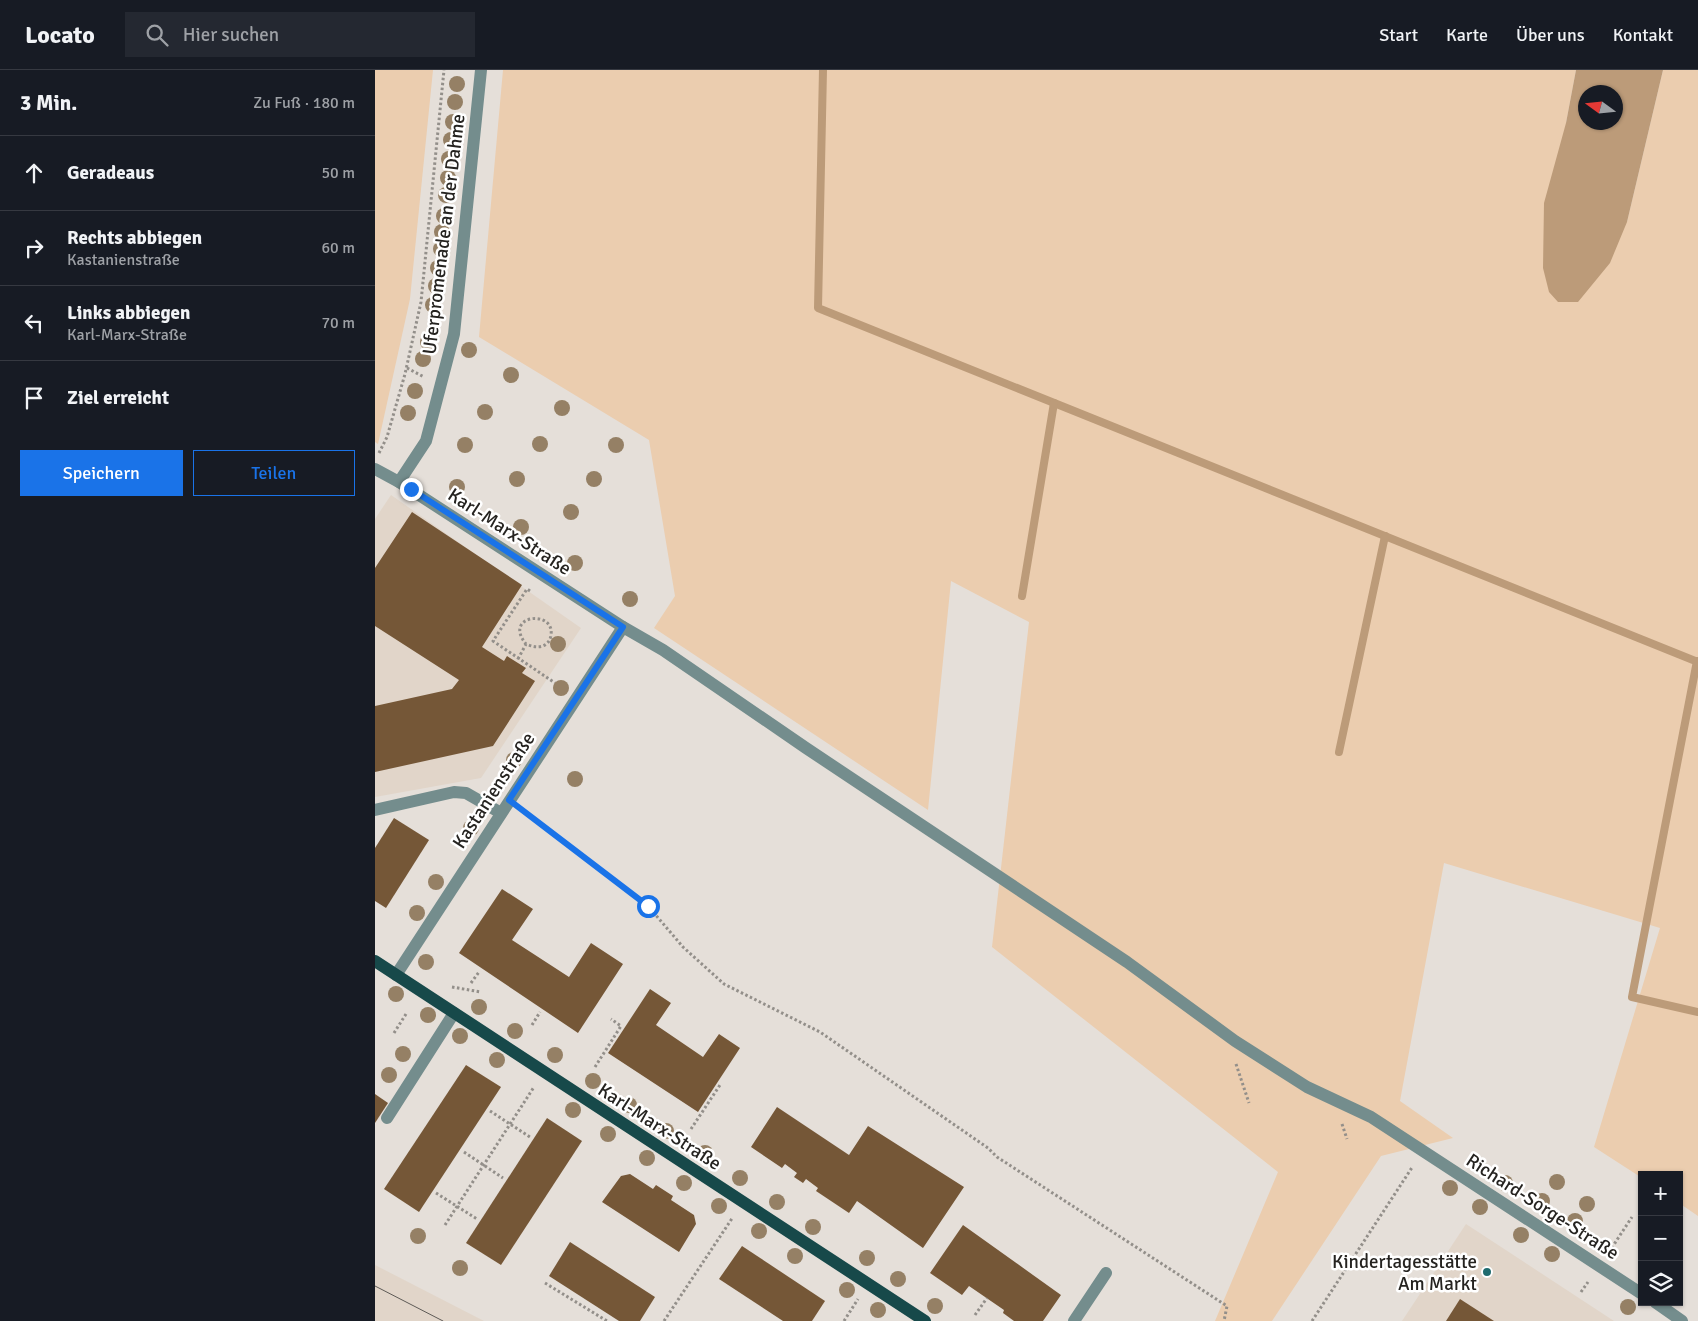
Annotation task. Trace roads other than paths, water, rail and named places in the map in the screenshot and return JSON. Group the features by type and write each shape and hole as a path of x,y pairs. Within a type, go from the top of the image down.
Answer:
{"main road":[{"name":"Karl-Marx-Straße","path":"375,960 925,1321"}],"street":[{"name":"Uferpromenade an der Dahme","path":"399,482 426,441 454,334 481,70"},
{"name":"Karl-Marx-Straße","path":"375,469 399,482 623,627 663,650 806,748 1127,962 1235,1041"},
{"name":"Kastanienstraße","path":"396,975 623,627"},
{"path":"375,810 454,792 467,793 501,813"},
{"path":"387,1118 454,1013"},
{"name":"Richard-Sorge-Straße","path":"1235,1041 1307,1087 1371,1118 1638,1291"},
{"path":"1074,1321 1106,1273"},
{"path":"1661,1306 1682,1321"}],"waterway":[{"path":"823,70 818,308 1698,662"},
{"path":"1022,596 1054,403"},
{"path":"1339,752 1385,536"},
{"path":"1697,661 1632,997 1698,1012"}],"tram line":[{"path":"375,1286 443,1321"}],"place":[{"name":"Kindertagesstätte Am Markt","path":"1487,1272"}]}
